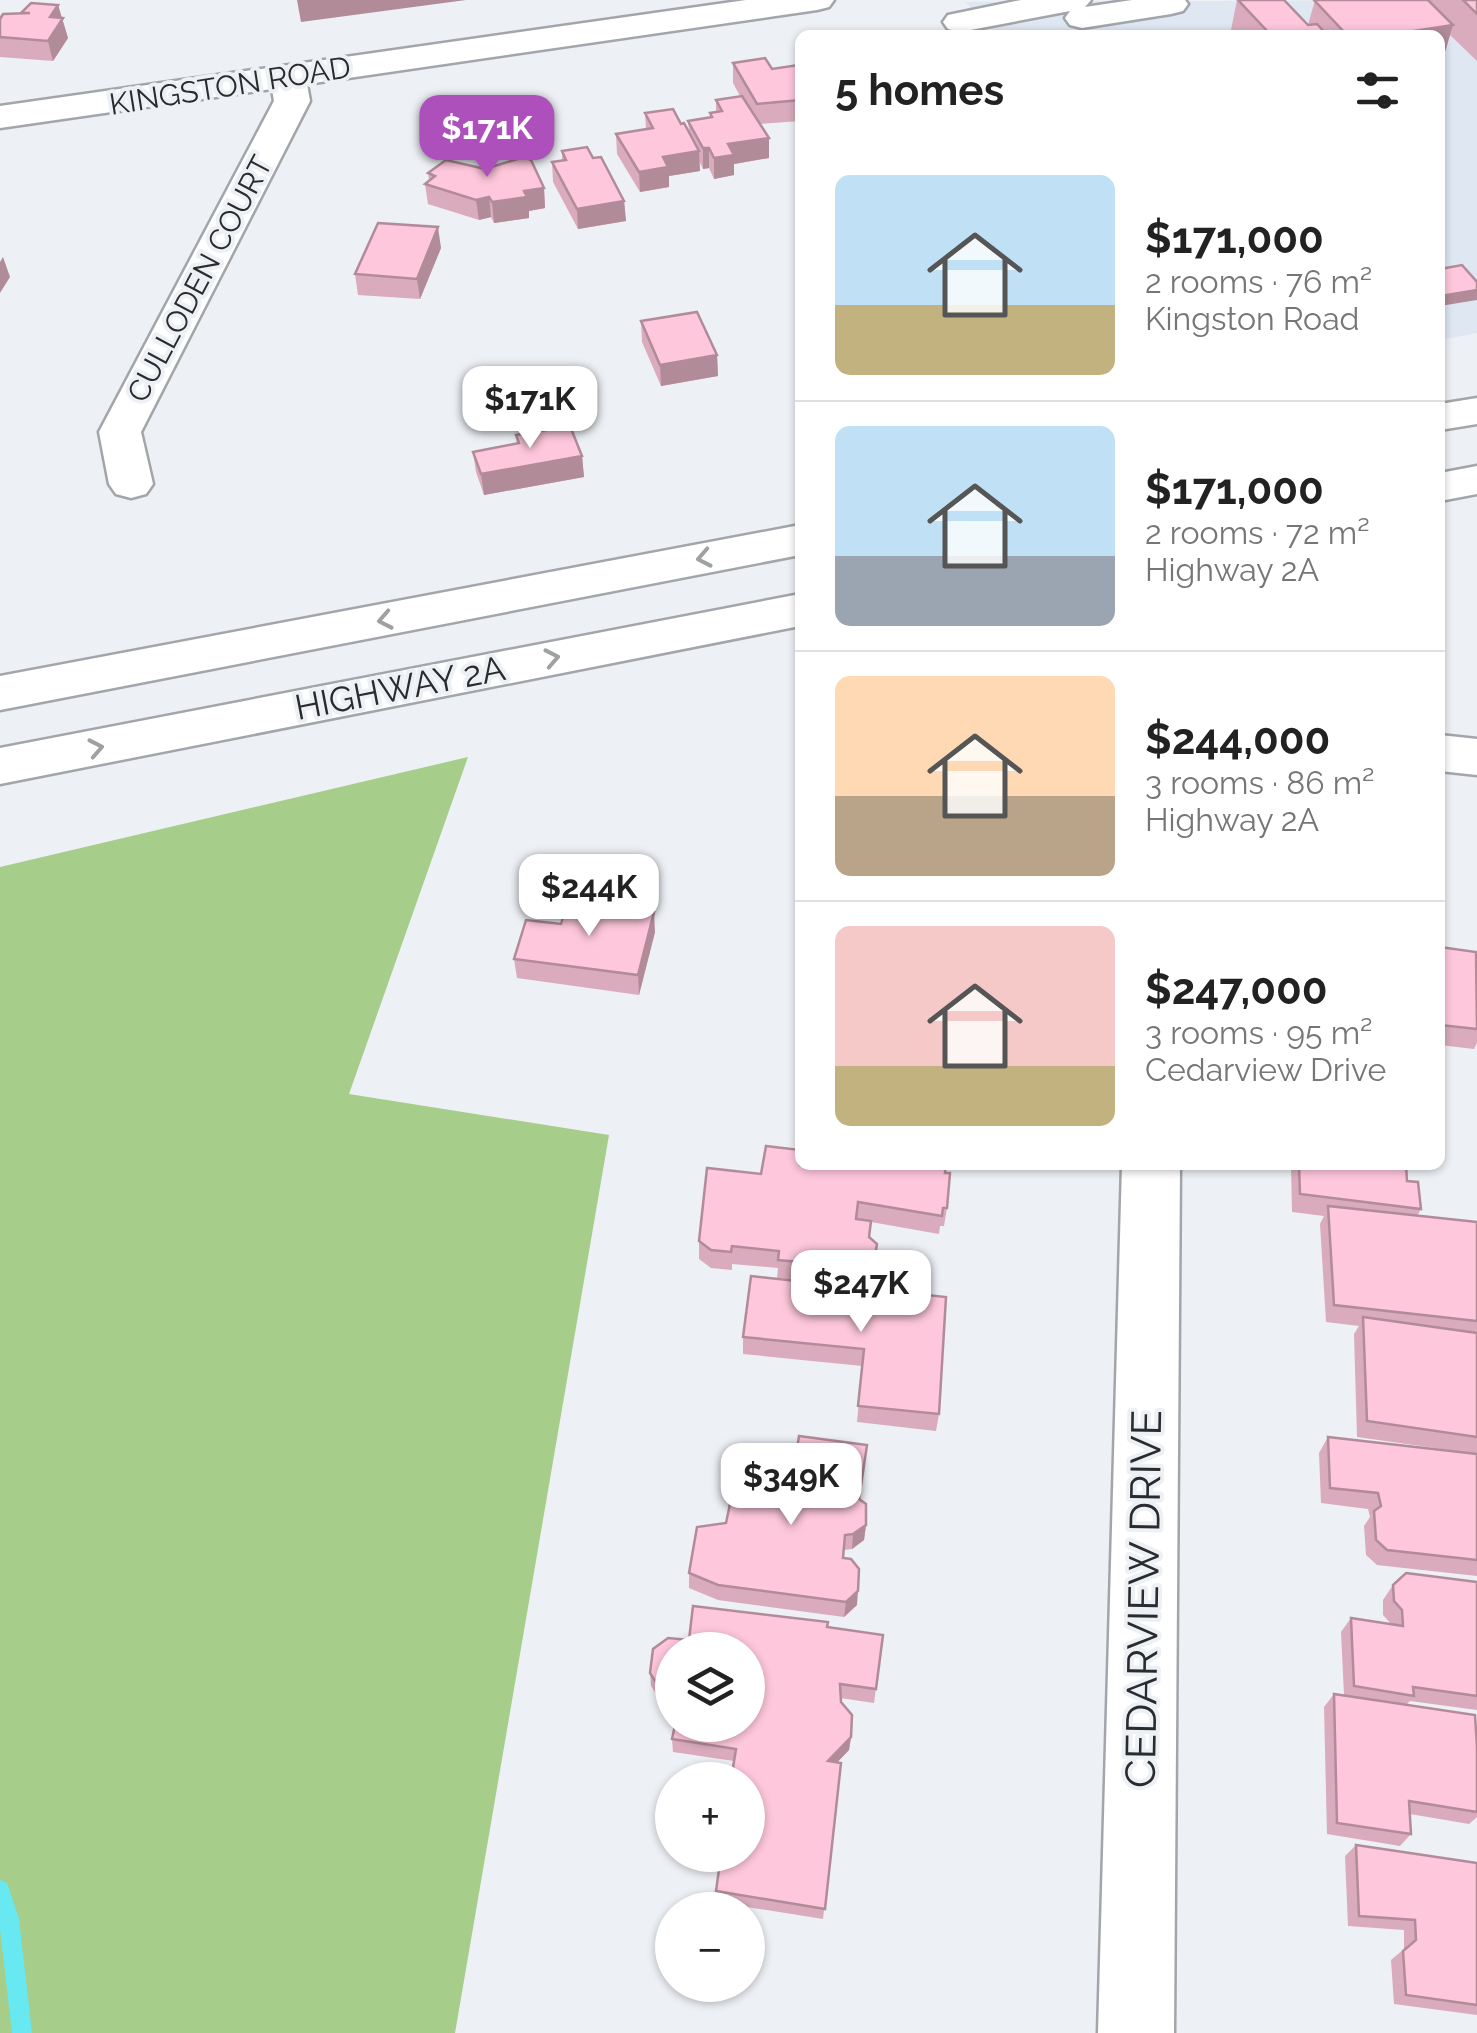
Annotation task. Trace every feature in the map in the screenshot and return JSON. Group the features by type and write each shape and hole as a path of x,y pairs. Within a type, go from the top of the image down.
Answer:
{"main road":[{"name":"KINGSTON ROAD","path":"0,118 288,76 548,25 682,9 817,0"},
{"path":"958,19 1169,2 1189,30"},
{"name":"CULLODEN COURT","path":"132,484 120,432 292,101 288,76"},
{"path":"1445,417 1477,410"},
{"path":"1445,486 1477,480"},
{"name":"HIGHWAY 2A","path":"0,693 795,541"},
{"name":"HIGHWAY 2A","path":"0,766 795,611"},
{"path":"1445,754 1477,757"},
{"name":"CEDARVIEW DRIVE","path":"1136,2033 1150,1170"}],"shaded area":[{"path":"1477,0 1477,333 1445,339 1445,30 992,30 965,2"}],"green space":[{"path":"468,757 349,1094 609,1135 455,2033 0,2033 0,867"}],"building":[{"path":"1238,0 1284,0 1308,25 1317,24 1322,30 1266,30"},
{"path":"1314,0 1428,0 1453,25 1420,30 1342,30"},
{"path":"1463,0 1477,0 1477,14"},
{"path":"31,3 58,5 50,17 63,18 48,41 0,37 3,14 30,13 21,13"},
{"path":"765,58 772,69 795,66 795,100 757,104 733,63"},
{"path":"742,96 769,138 728,144 734,155 714,158 709,148 703,148 688,121 722,111 716,100"},
{"path":"673,109 699,151 663,157 668,167 639,172 616,134 653,128 645,113"},
{"path":"587,147 593,158 601,157 624,201 577,209 552,162 566,160 562,151"},
{"path":"524,157 531,160 544,188 524,191 527,197 476,200 425,184 435,176 428,173 446,160 485,169"},
{"path":"378,223 438,227 417,279 355,274"},
{"path":"1462,265 1477,282 1477,290 1445,295 1445,268"},
{"path":"697,312 717,355 660,365 641,321"},
{"path":"570,426 582,456 481,474 473,452 519,443 516,435"},
{"path":"568,901 654,912 638,975 514,959 526,920 561,924"},
{"path":"1445,948 1476,952 1477,1029 1445,1026"},
{"path":"766,1146 795,1149 795,1170 945,1170 950,1173 947,1208 943,1208 942,1216 858,1202 856,1219 871,1221 869,1237 877,1244 874,1262 862,1269 843,1267 836,1258 822,1257 821,1264 778,1260 779,1251 732,1246 731,1252 711,1250 699,1241 707,1168 761,1174"},
{"path":"1299,1170 1406,1170 1407,1181 1418,1182 1421,1209 1300,1194"},
{"path":"1328,1206 1477,1222 1477,1321 1334,1305"},
{"path":"751,1276 946,1297 939,1414 858,1406 864,1349 743,1337"},
{"path":"1363,1317 1477,1333 1477,1437 1367,1421"},
{"path":"799,1436 867,1445 859,1499 866,1504 866,1525 845,1535 843,1558 851,1559 859,1569 858,1591 846,1602 718,1585 689,1573 697,1527 726,1523 735,1480 791,1486"},
{"path":"1328,1437 1477,1454 1477,1560 1387,1550 1376,1540 1374,1511 1381,1506 1378,1493 1330,1488"},
{"path":"1406,1573 1477,1582 1477,1696 1413,1687 1414,1696 1354,1686 1351,1618 1403,1626 1393,1585"},
{"path":"693,1606 828,1622 827,1627 883,1635 876,1689 840,1684 841,1702 852,1715 851,1737 828,1761 841,1763 825,1909 765,1899 765,1892 716,1891 719,1872 765,1872 765,1762 734,1762 736,1749 691,1742 765,1742 765,1632 690,1632"},
{"path":"655,1648 655,1681 650,1673"},
{"path":"1334,1694 1475,1715 1477,1812 1409,1801 1411,1834 1337,1823"},
{"path":"1356,1845 1477,1863 1477,2005 1406,1995 1403,1951 1416,1940 1415,1920 1359,1916"}],"waterway":[{"path":"0,1890 9,1919 22,2033"}]}
